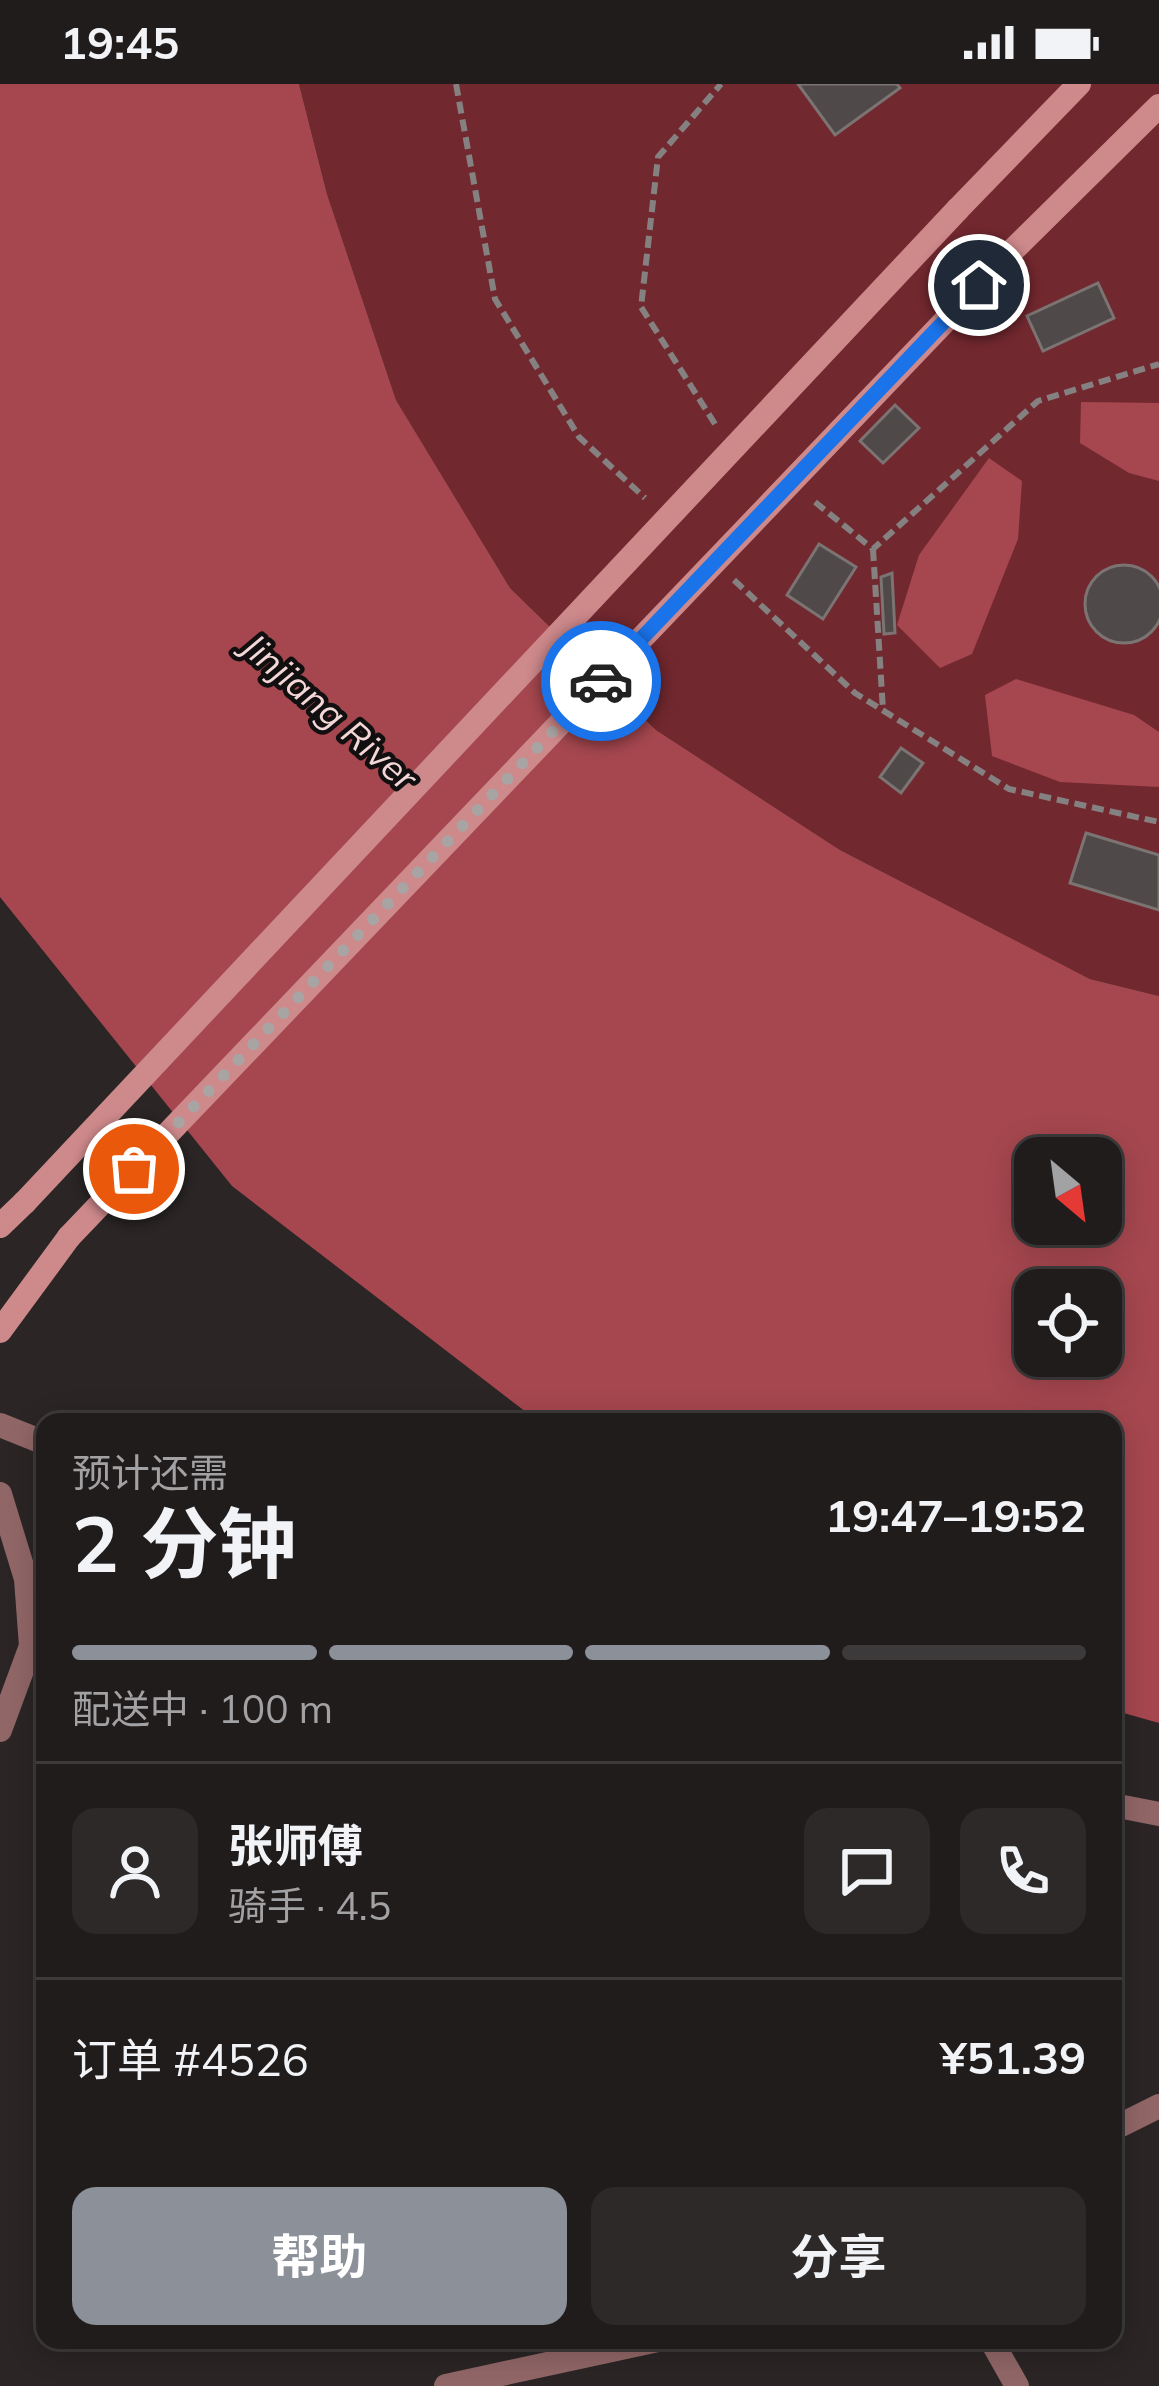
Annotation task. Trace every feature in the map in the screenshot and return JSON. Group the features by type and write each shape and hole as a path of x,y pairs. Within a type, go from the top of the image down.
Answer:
{"main road":[{"path":"0,1226 1079,84"},
{"path":"0,1331 69,1237 1012,251 1159,106"}],"street":[{"path":"0,1425 36,1439"},
{"path":"0,1494 26,1579 31,1646"},
{"path":"0,1730 36,1625"},
{"path":"1122,1807 1159,1814"},
{"path":"1122,2124 1159,2106"},
{"path":"446,2386 617,2349"},
{"path":"996,2349 1017,2386"}],"path":[{"path":"873,549 883,710"}],"shaded area":[{"path":"299,84 1159,84 1159,996 1090,979 840,850 656,730 510,588 396,400 327,194"}],"water":[{"name":"Jinjiang River","path":"0,84 299,84 327,194 396,400 510,588 656,730 840,850 1090,979 1159,996 1159,1723 1122,1713 1122,1413 527,1413 232,1186 0,897"},
{"path":"1081,402 1159,403 1159,481 1129,473 1080,443"},
{"path":"989,458 1022,481 1018,539 972,654 940,668 897,625 919,555"},
{"path":"1016,679 1134,715 1159,732 1159,787 1060,782 992,756 985,695"}],"building":[{"path":"798,84 897,84 900,88 835,135"},
{"path":"1098,283 1114,318 1043,351 1027,316"},
{"path":"895,405 919,428 883,463 860,441"},
{"path":"819,544 856,567 823,619 787,595"},
{"path":"1124,565 1152,576 1160,589 1160,619 1152,632 1124,643 1096,632 1085,604 1096,576"},
{"path":"892,573 895,633 884,634 881,577"},
{"path":"901,748 923,763 901,793 880,777"},
{"path":"1086,833 1159,855 1159,910 1070,883"}],"way so far":[{"path":"134,1169 601,681"}],"route":[{"path":"601,681 979,285"}]}
